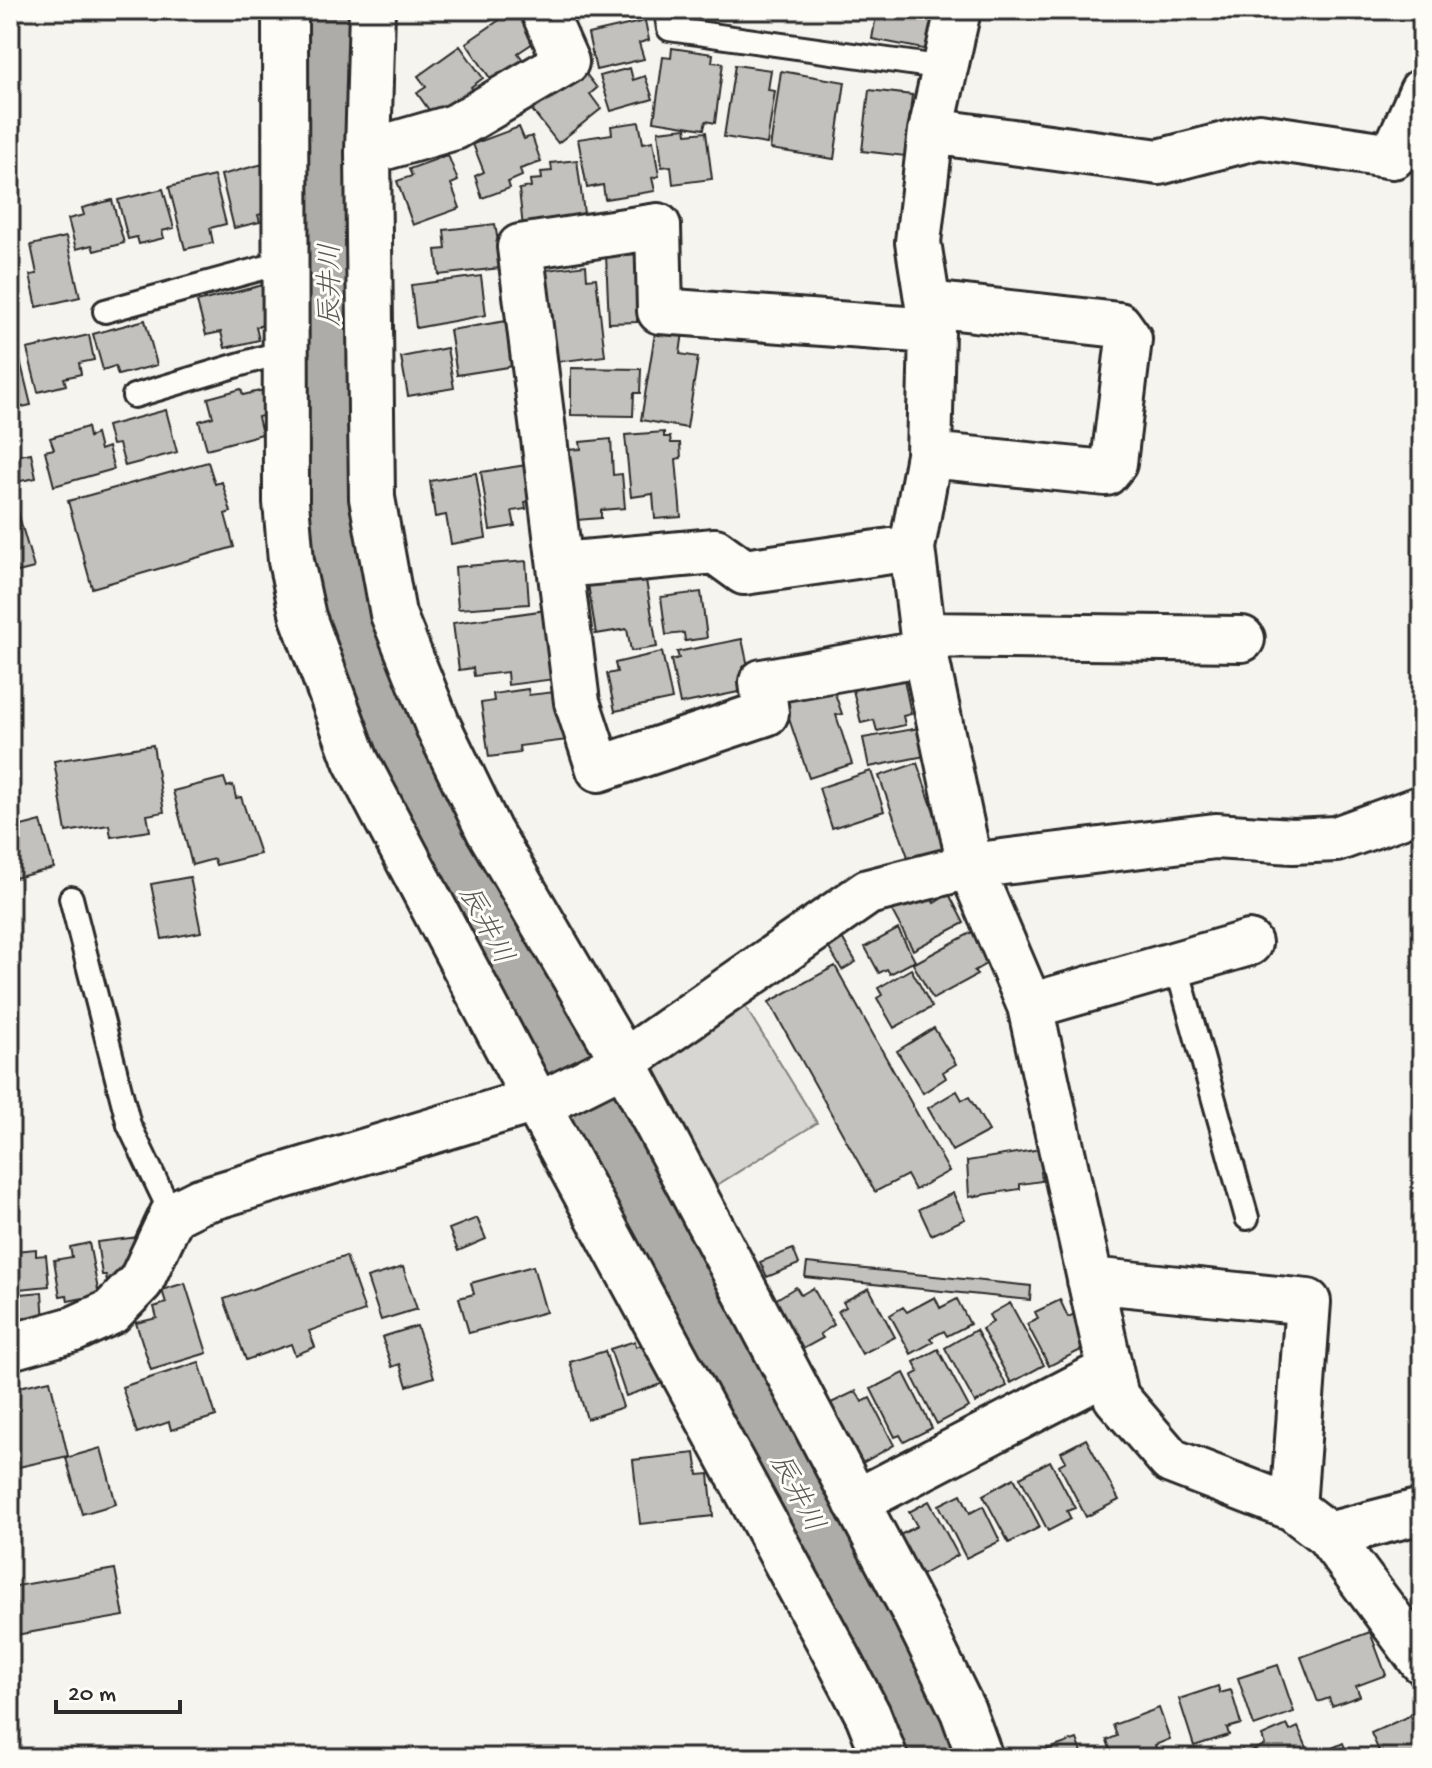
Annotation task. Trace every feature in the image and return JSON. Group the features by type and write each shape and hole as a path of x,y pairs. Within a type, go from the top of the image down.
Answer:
{"street":[{"path":"285,10 286,502 291,561 313,646 356,761 843,1668 885,1758"},
{"path":"372,10 368,152 372,498 380,557 393,614 438,726 489,831 623,1063 856,1502 963,1711 980,1758"},
{"path":"368,152 455,127 566,62 543,10"},
{"path":"958,10 931,131 918,242 931,318 929,455 912,548 924,644 970,866 1030,1006 1116,1397 1171,1461 1293,1508 1328,1535 1422,1661"},
{"path":"931,131 1159,162 1259,136 1393,156 1422,91"},
{"path":"929,455 1106,473 1114,463 1129,339 1119,325 660,311 658,226 520,247 577,702 599,769 766,713 762,682 924,644 1242,639"},
{"path":"561,565 715,551 744,572 912,548"},
{"path":"10,1347 74,1329 111,1312 141,1281 172,1215 200,1201 274,1176 538,1103 623,1063 868,892 970,866 1215,836 1293,841 1336,839 1422,808"},
{"path":"1030,1006 1249,943"},
{"path":"1090,1280 1308,1302 1293,1508"},
{"path":"856,1502 1110,1370"},
{"path":"1328,1535 1422,1511"}],"lane":[{"path":"666,10 669,29 945,68"},
{"path":"105,311 285,262"},
{"path":"134,396 285,351"},
{"path":"71,898 129,1125 172,1215"},
{"path":"1176,964 1247,1218"}],"shaded area":[{"path":"743,1003 817,1123 704,1193 650,1082 652,1062"}],"building":[{"path":"514,10 520,10 539,39 518,53 523,60 492,81 466,43"},
{"path":"612,10 648,10 648,12 615,20"},
{"path":"877,10 941,10 934,51 872,39"},
{"path":"645,21 649,40 639,43 644,59 596,70 588,34"},
{"path":"460,46 483,78 471,87 475,93 436,120 417,93 426,87 418,76"},
{"path":"672,48 713,54 712,62 723,63 715,123 706,121 704,129 654,121 663,57 671,58"},
{"path":"735,65 771,70 768,90 775,91 767,144 724,137"},
{"path":"630,68 633,80 645,76 653,99 611,111 600,76"},
{"path":"583,70 597,88 590,94 601,109 558,143 532,110"},
{"path":"781,71 845,82 834,159 770,149"},
{"path":"869,90 912,95 905,156 862,151"},
{"path":"639,122 643,143 653,141 659,176 652,178 655,191 605,199 603,185 587,188 578,139 612,134 611,126"},
{"path":"519,127 524,139 532,136 541,162 520,169 522,176 508,182 510,188 482,198 475,176 484,172 473,144"},
{"path":"686,128 687,134 706,132 712,179 673,184 671,166 662,167 658,131"},
{"path":"448,155 458,181 451,184 460,208 413,225 397,181 412,176 409,169"},
{"path":"577,160 585,221 523,228 519,189 531,187 530,180 542,179 541,172 552,171 551,163"},
{"path":"263,164 274,211 258,215 260,222 234,228 221,175"},
{"path":"214,176 226,224 210,228 213,243 185,249 169,187"},
{"path":"163,189 174,228 162,231 164,238 139,244 137,237 128,239 118,200"},
{"path":"112,200 124,243 94,251 92,245 76,249 68,219 84,215 82,208"},
{"path":"495,224 498,242 506,242 509,267 439,275 436,250 446,249 444,230"},
{"path":"66,237 80,297 37,307 30,275 37,274 31,245"},
{"path":"649,254 652,315 637,315 637,322 609,323 606,255"},
{"path":"586,265 587,279 596,278 605,356 556,362 546,270"},
{"path":"481,276 486,315 416,328 411,285"},
{"path":"263,285 273,322 256,327 259,340 225,348 221,332 206,335 197,302"},
{"path":"145,320 157,365 118,375 115,366 103,370 93,334"},
{"path":"513,320 520,365 457,375 450,330"},
{"path":"656,327 683,332 680,354 698,357 687,428 641,420"},
{"path":"89,335 94,360 79,363 81,374 64,378 66,385 38,392 27,349"},
{"path":"447,348 454,388 408,396 401,357"},
{"path":"19,356 31,405 13,409 17,423 10,425 10,358"},
{"path":"571,368 641,369 640,393 634,393 633,416 571,415"},
{"path":"241,389 243,395 264,390 271,414 258,417 262,434 207,449 199,421 213,417 208,398"},
{"path":"166,410 177,452 125,466 119,444 112,445 107,426"},
{"path":"87,427 89,437 96,434 100,450 108,447 114,469 54,486 45,451 54,449 50,438"},
{"path":"664,432 664,437 670,437 671,443 680,443 681,458 676,459 681,517 655,519 653,494 631,497 625,435"},
{"path":"611,439 613,475 622,474 625,508 601,510 601,518 577,520 576,503 569,504 565,450 581,449 580,442"},
{"path":"31,453 36,478 10,483 10,457"},
{"path":"208,462 215,484 222,482 231,512 225,514 234,547 92,588 68,501"},
{"path":"533,464 539,500 525,502 526,509 512,511 515,526 490,530 481,472"},
{"path":"476,473 486,538 451,544 446,515 435,517 430,481"},
{"path":"10,499 13,511 17,509 34,568 10,574"},
{"path":"526,561 529,604 458,609 455,567"},
{"path":"645,574 657,647 631,651 627,629 596,634 588,584"},
{"path":"701,592 707,638 685,641 684,633 666,635 661,597"},
{"path":"554,609 563,678 508,685 507,672 474,676 473,668 459,670 453,623"},
{"path":"742,639 753,689 680,704 671,660 679,658 677,652"},
{"path":"662,652 672,699 615,711 607,674 617,672 615,663"},
{"path":"904,679 911,714 903,716 905,725 877,731 874,720 861,723 853,690"},
{"path":"831,682 842,714 836,715 852,764 809,778 782,698"},
{"path":"528,689 529,695 555,692 568,740 519,746 520,753 489,757 481,703 494,701 493,694"},
{"path":"925,727 930,755 869,767 863,738"},
{"path":"153,745 164,812 147,815 150,831 111,837 109,825 66,832 54,761"},
{"path":"917,763 949,855 912,868 879,776"},
{"path":"871,771 884,811 832,828 819,788"},
{"path":"224,778 227,787 233,785 236,798 241,797 260,854 216,865 214,859 192,865 173,791"},
{"path":"41,821 54,868 15,878 10,861 10,829"},
{"path":"190,877 201,932 162,939 151,884"},
{"path":"928,892 934,903 949,894 964,923 913,950 892,911"},
{"path":"898,929 915,961 890,974 887,969 879,973 865,947"},
{"path":"976,930 993,960 974,971 977,975 933,999 913,964"},
{"path":"841,936 856,962 842,970 827,945"},
{"path":"835,966 949,1171 915,1190 907,1175 875,1192 769,1002"},
{"path":"911,969 932,1007 894,1028 877,998 882,995 878,988"},
{"path":"934,1028 956,1064 943,1072 946,1078 923,1093 897,1051"},
{"path":"957,1091 962,1100 969,1097 989,1131 952,1151 928,1108"},
{"path":"1041,1149 1045,1171 1041,1172 1042,1181 1020,1184 1020,1189 969,1197 967,1161"},
{"path":"953,1193 965,1219 931,1235 919,1209"},
{"path":"477,1218 486,1239 458,1251 449,1229"},
{"path":"139,1237 133,1279 107,1282 106,1275 102,1275 97,1242"},
{"path":"89,1243 99,1295 68,1301 67,1295 60,1296 54,1260 72,1257 70,1247"},
{"path":"36,1249 36,1256 46,1255 49,1286 19,1289 18,1284 10,1285 10,1259 14,1258 14,1251"},
{"path":"793,1249 799,1264 767,1277 760,1262"},
{"path":"346,1256 365,1311 309,1331 315,1347 295,1355 291,1344 246,1360 224,1299"},
{"path":"807,1263 1031,1286 1030,1300 805,1277"},
{"path":"533,1266 546,1312 469,1333 459,1298 474,1294 471,1283"},
{"path":"403,1267 417,1309 381,1320 367,1278"},
{"path":"185,1283 207,1353 151,1370 136,1323 157,1318 154,1307 166,1303 162,1290"},
{"path":"796,1287 801,1295 813,1288 834,1325 820,1334 823,1338 803,1349 775,1300"},
{"path":"869,1288 895,1337 862,1354 838,1311 846,1307 843,1302"},
{"path":"42,1292 44,1323 10,1332 10,1295"},
{"path":"935,1297 940,1308 957,1299 970,1324 947,1336 944,1331 930,1338 933,1342 911,1354 890,1315 903,1307 907,1312"},
{"path":"1060,1300 1068,1317 1077,1313 1093,1344 1049,1366 1027,1324 1038,1318 1035,1312"},
{"path":"1010,1303 1044,1365 1011,1383 982,1329 993,1322 989,1315"},
{"path":"417,1326 434,1377 407,1386 400,1364 392,1367 382,1337"},
{"path":"976,1330 1007,1386 975,1403 945,1348"},
{"path":"635,1341 636,1347 653,1341 667,1382 626,1396 610,1349"},
{"path":"938,1349 969,1407 937,1424 912,1376 919,1372 914,1362"},
{"path":"605,1351 623,1407 587,1419 570,1362"},
{"path":"199,1362 216,1416 171,1430 169,1422 137,1433 122,1387"},
{"path":"904,1373 932,1428 904,1442 900,1435 895,1437 871,1389"},
{"path":"50,1380 68,1456 14,1468 10,1458 10,1389"},
{"path":"856,1391 862,1402 870,1398 894,1445 862,1463 831,1403"},
{"path":"1086,1439 1119,1500 1086,1517 1059,1465 1066,1461 1061,1452"},
{"path":"101,1448 116,1504 82,1514 66,1458"},
{"path":"695,1453 698,1475 709,1474 713,1516 640,1524 633,1460"},
{"path":"1050,1461 1075,1508 1067,1511 1071,1519 1048,1531 1020,1477"},
{"path":"1014,1478 1040,1527 1009,1543 983,1495"},
{"path":"961,1494 970,1513 983,1506 1000,1541 966,1558 939,1505"},
{"path":"929,1501 958,1555 922,1575 900,1535 917,1526 909,1512"},
{"path":"115,1569 124,1616 10,1636 10,1587"},
{"path":"1370,1632 1386,1675 1356,1686 1360,1696 1332,1706 1329,1698 1318,1702 1301,1657"},
{"path":"1278,1665 1294,1712 1254,1726 1238,1678"},
{"path":"1218,1686 1220,1693 1231,1690 1241,1724 1227,1728 1229,1735 1194,1746 1179,1699"},
{"path":"1159,1708 1170,1739 1155,1745 1158,1755 1113,1758 1107,1740 1117,1736 1113,1725"},
{"path":"1422,1710 1422,1755 1382,1758 1371,1733"},
{"path":"1287,1725 1290,1731 1298,1727 1308,1750 1289,1758 1251,1758 1248,1752 1265,1745 1262,1736"},
{"path":"1077,1739 1084,1758 1023,1758"},
{"path":"1343,1743 1349,1758 1310,1758"},
{"path":"1242,1750 1246,1758 1223,1758"}],"waterway":[{"name":"辰井川","path":"328,10 328,506 348,620 411,780 494,927 648,1224 739,1378 886,1654 935,1758"}]}
